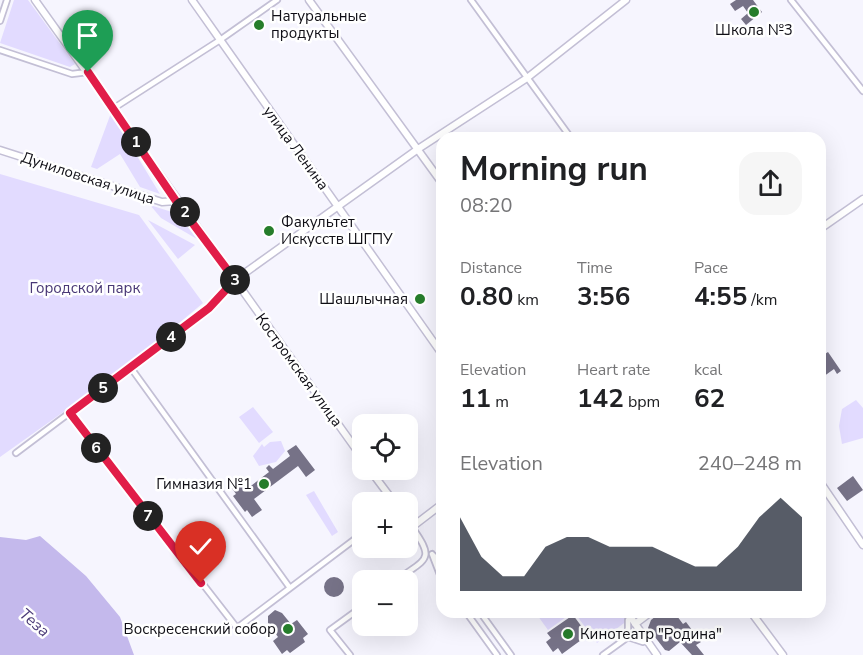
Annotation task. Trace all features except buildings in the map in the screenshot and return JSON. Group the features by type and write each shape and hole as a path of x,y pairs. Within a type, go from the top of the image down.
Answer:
{"main road":[{"name":"Костромская улица","path":"35,0 114,108 176,201 352,444"},
{"name":"улица Ленина","path":"192,0 436,345"},
{"path":"309,0 436,174"},
{"path":"444,132 527,78 626,0"},
{"path":"235,280 436,137"},
{"name":"Дуниловская улица","path":"0,150 162,202 176,201"},
{"path":"826,225 863,199"},
{"path":"826,492 863,545"},
{"path":"418,519 436,508"},
{"path":"631,618 657,655"},
{"path":"635,624 643,618"},
{"path":"755,618 783,655"}],"street":[{"path":"0,21 7,0"},
{"path":"114,108 220,40 276,0"},
{"path":"471,0 567,132"},
{"path":"792,0 863,91"},
{"path":"0,51 72,74 88,72"},
{"path":"16,453 209,308 235,280"},
{"path":"131,368 290,588"},
{"path":"70,413 237,628 352,541"},
{"path":"418,535 436,558"},
{"path":"410,570 424,560 427,554 426,546"},
{"path":"432,554 436,564"},
{"path":"350,655 330,630 352,614"},
{"path":"470,618 497,655"},
{"path":"484,618 511,655"},
{"path":"628,620 628,637"},
{"path":"628,637 643,642"},
{"path":"603,655 628,637"}],"green space":[{"path":"14,0 28,0 75,64 70,67 0,43"},
{"path":"111,113 160,194 140,187 120,154 97,169 91,167"},
{"name":"Городской парк","path":"0,174 139,215 203,303 128,366 0,457"},
{"path":"150,205 178,214 197,239 161,218"},
{"path":"148,220 195,245 178,259"},
{"path":"856,400 863,408 863,438 842,444 839,426 842,409"},
{"path":"253,407 273,432 259,443 239,417"},
{"path":"281,441 285,451 276,462 259,466 253,456 262,444 264,447 270,442"},
{"path":"314,491 338,532 332,536 306,495"},
{"path":"539,618 565,618 548,630"},
{"path":"578,618 631,618 597,643"}],"water":[{"name":"Теза","path":"40,536 86,576 120,617 134,655 0,655 0,537 26,540"}],"place":[{"name":"Школа №3","path":"754,12"},
{"name":"Натуральные продукты","path":"259,25"},
{"name":"Факультет Искусств ШГПУ","path":"269,231"},
{"name":"Шашлычная","path":"420,299"},
{"name":"Гимназия №1","path":"264,484"},
{"name":"Воскресенский собор","path":"288,629"},
{"name":"Кинотеатр \"Родина\"","path":"568,634"}],"route":[{"path":"88,72 176,201 235,280 209,308 70,413 201,583"}]}
